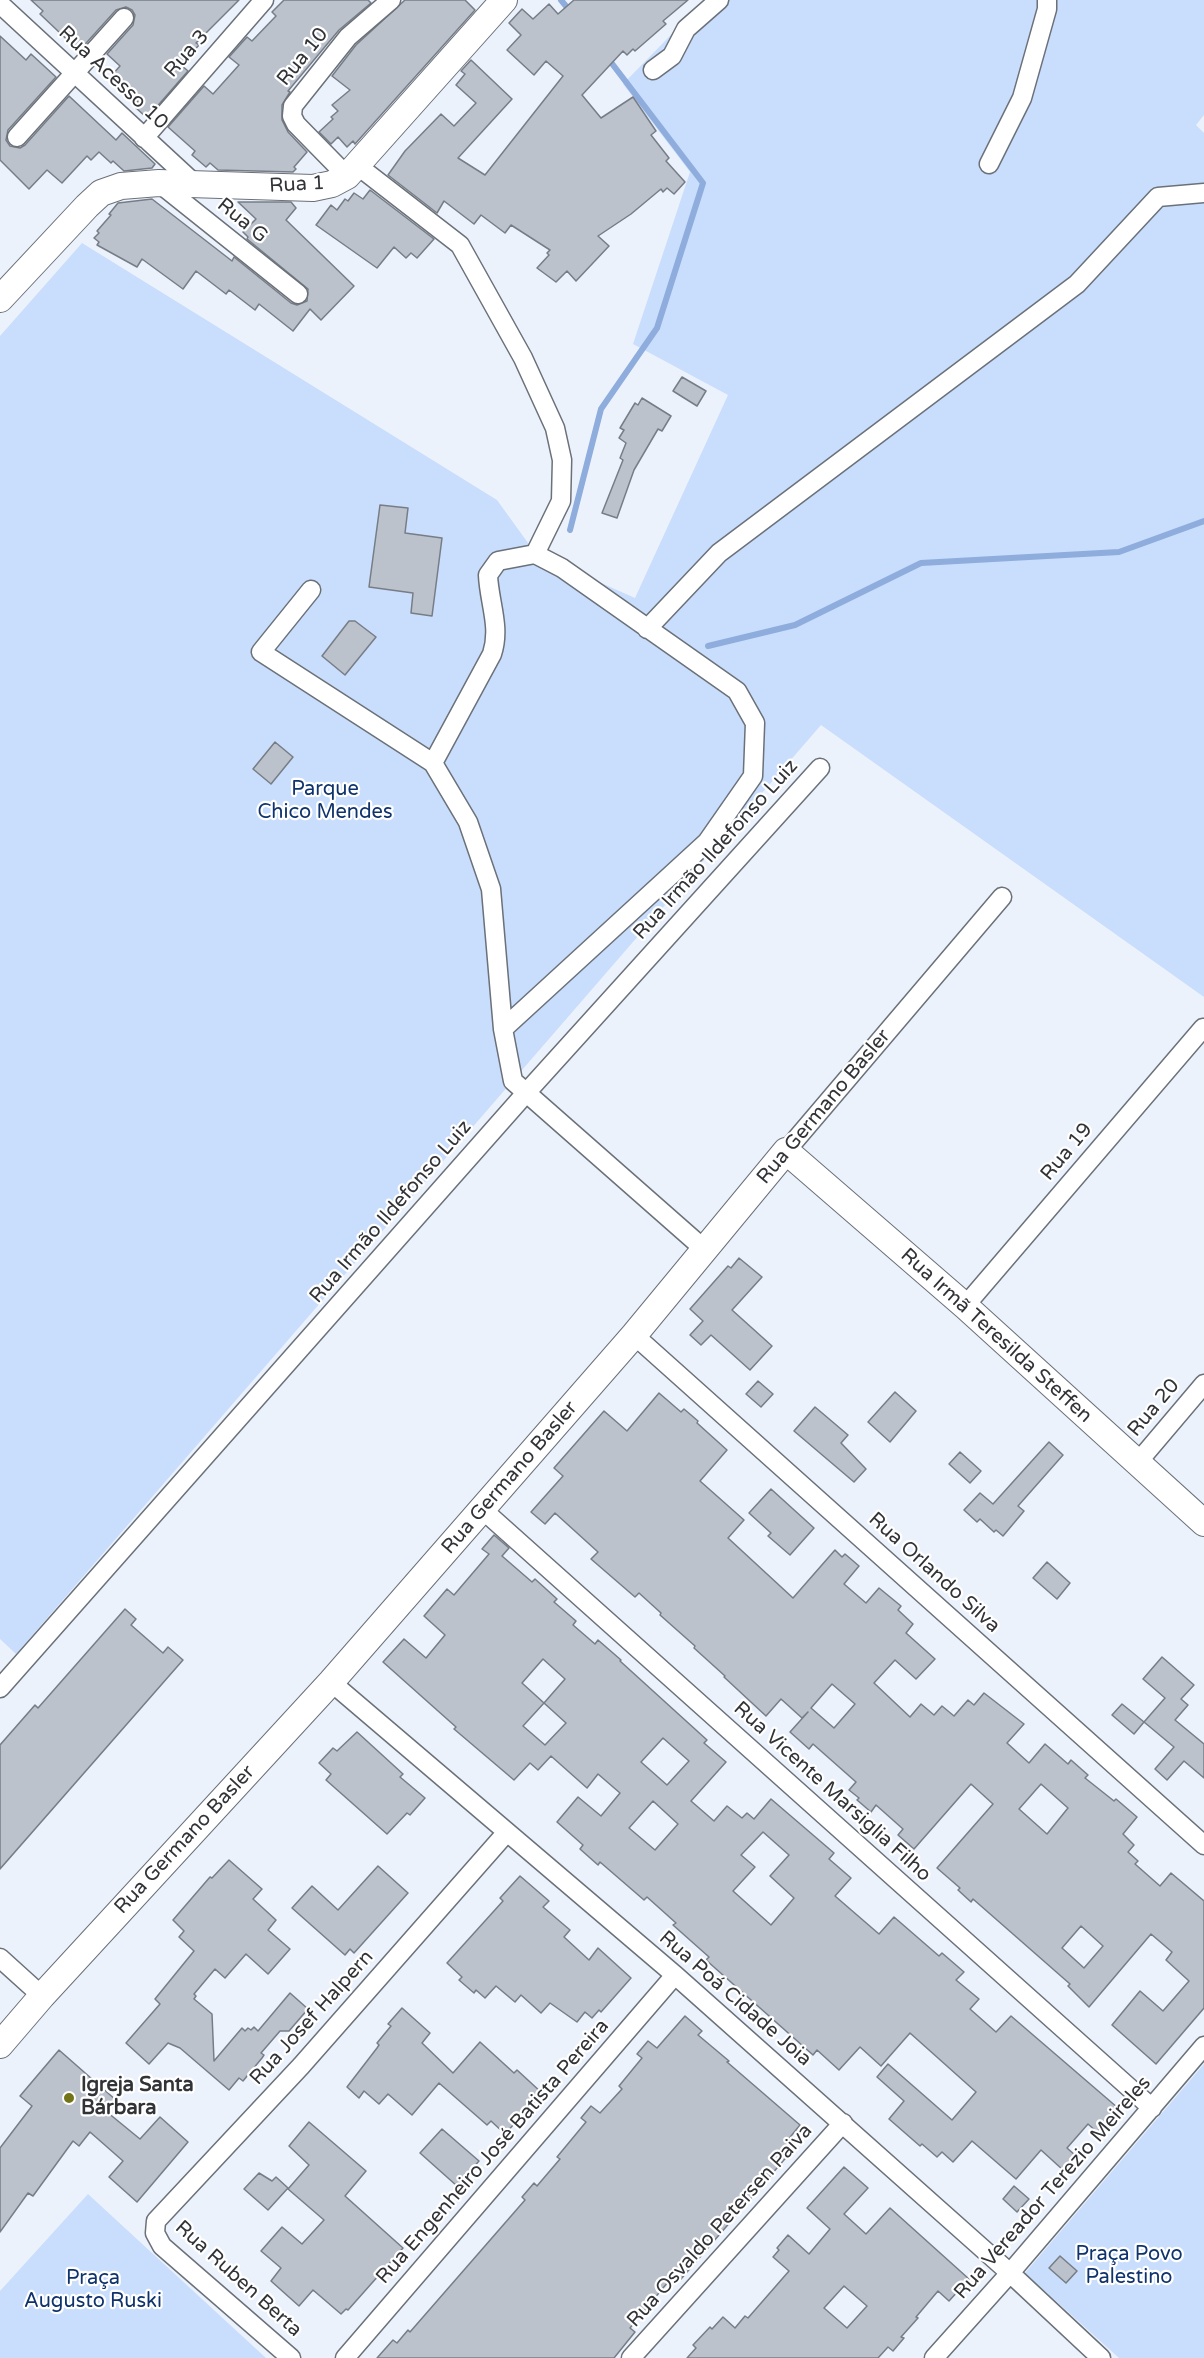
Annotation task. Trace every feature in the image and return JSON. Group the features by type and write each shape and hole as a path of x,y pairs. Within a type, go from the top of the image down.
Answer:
{"street":[{"name":"Rua 3","path":"144,138 264,0"},
{"name":"Rua 10","path":"353,171 296,124 292,116 292,106 348,38 391,0"},
{"name":"Rua 1","path":"0,299 87,206 101,194 121,186 159,183 313,188 332,184 353,171 504,0"},
{"path":"653,70 672,56 686,29 720,0"},
{"path":"989,164 1022,98 1047,9 1047,0"},
{"name":"Rua Acesso 10","path":"5,8 195,184"},
{"path":"17,137 124,18"},
{"path":"353,171 460,245 523,358 555,428 562,460 561,501 536,554"},
{"name":"Rua G","path":"159,183 298,294"},
{"path":"647,629 719,553 1077,284 1158,197 1204,193"},
{"path":"433,763 492,654 495,643 494,612 488,575 498,561 536,554 562,568 737,691 756,723 753,776 707,842 503,1029"},
{"path":"311,590 261,652 433,763 468,822 491,890 503,1029 513,1081 704,1249"},
{"name":"Rua Irmão Ildefonso Luiz","path":"4,1676 820,768"},
{"name":"Rua Germano Basler","path":"0,2045 42,1996 331,1682 483,1510 634,1335 786,1151 1002,897"},
{"name":"Rua 19","path":"965,1306 1203,1028"},
{"name":"Rua Irmã Teresilda Steffen","path":"786,1151 965,1306 1204,1523"},
{"name":"Rua Orlando Silva","path":"634,1335 1204,1845"},
{"name":"Rua 20","path":"1138,1462 1204,1384"},
{"name":"Rua Vicente Marsiglia Filho","path":"483,1510 1152,2108"},
{"name":"Rua Poá Cidade Joia","path":"331,1682 675,1975 1010,2273 1101,2358"},
{"name":"Rua Josef Halpern","path":"155,2233 156,2221 302,2066 507,1832"},
{"path":"0,1958 42,1996"},
{"name":"Rua Engenheiro José Batista Pereira","path":"345,2358 675,1975"},
{"name":"Rua Vereador Terezio Meireles","path":"934,2358 1010,2273 1204,2046"},
{"name":"Rua Osvaldo Petersen Paiva","path":"631,2358 843,2123"},
{"name":"Rua Ruben Berta","path":"155,2233 162,2246 291,2358"}],"green space":[{"name":"Parque Chico Mendes","path":"705,0 1204,0 1204,115 1196,125 1204,133 1204,997 821,725 16,1654 0,1639 0,336 82,243 497,500 536,554 635,598 728,395 633,344 690,172 623,84"},
{"name":"Praça Povo Palestino","path":"1204,2064 1204,2358 1119,2358 1025,2273"},
{"name":"Praça Augusto Ruski","path":"88,2194 266,2358 0,2358 0,2291"}],"building":[{"path":"31,0 239,0 196,43 199,45 181,65 188,71 147,118 135,107 139,103 125,90 127,87 112,75 120,66 107,54 133,25 135,15 132,10 126,7 116,10 79,51 40,14 43,11"},
{"path":"284,0 368,0 371,3 339,30 288,91 290,92 282,105 282,120 288,132 307,152 294,167 296,169 293,172 218,170 210,163 206,167 192,155 195,151 168,127 204,86 213,94 239,65 229,57 247,37 252,41 276,16 272,12"},
{"path":"405,0 465,0 475,10 355,144 353,141 347,147 338,137 331,144 319,132 338,111 332,105 350,90 332,76 356,45"},
{"path":"574,0 688,0 663,21 666,24 635,51 633,49 627,55 623,51 582,95 601,118 633,97 656,131 651,135 669,158 666,161 685,182 674,194 667,188 663,192 661,189 631,214 598,236 609,246 576,281 567,271 556,282 537,268 549,255 547,253 550,250 511,225 505,233 481,215 474,224 444,201 437,213 388,175 405,151 441,114 454,126 476,103 456,85 465,74 461,71 471,60 512,99 458,158 485,175 563,76 546,61 534,75 507,50 521,35 509,23 522,9 533,19 549,4 558,14"},
{"path":"0,36 26,60 31,54 56,77 8,130 6,140 10,146 20,148 25,145 69,96 116,140 122,133 155,164 152,168 124,171 99,152 91,160 87,156 62,183 47,170 29,189 0,160"},
{"path":"370,190 434,239 417,258 411,253 406,258 394,247 377,268 316,225 331,205 337,210 345,199 348,201 354,193 363,199"},
{"path":"152,199 232,261 234,257 291,303 297,305 307,301 308,289 247,239 248,237 243,232 256,219 238,202 291,202 296,208 286,220 354,286 321,320 310,309 293,331 259,304 255,310 229,290 226,294 196,271 183,289 142,259 137,267 97,245 99,242 94,238 99,233 97,231 118,203"},
{"path":"682,377 706,391 697,406 673,391"},
{"path":"642,398 671,416 662,431 658,429 634,470 617,518 602,513 623,460 620,458 626,443 619,438 624,430 620,428 635,403 638,405"},
{"path":"380,505 408,508 405,533 442,538 432,616 411,613 413,593 369,587"},
{"path":"349,621 355,621 376,637 345,675 322,656"},
{"path":"275,742 293,757 271,784 253,769"},
{"path":"739,1258 762,1277 732,1310 772,1346 750,1370 711,1335 701,1345 690,1335 703,1321 690,1309 728,1266 731,1268"},
{"path":"758,1381 773,1394 761,1407 746,1394"},
{"path":"895,1392 916,1411 890,1442 868,1422"},
{"path":"659,1393 681,1412 684,1409 727,1450 700,1481 744,1520 728,1538 793,1598 835,1550 842,1557 845,1554 859,1566 844,1584 866,1603 879,1588 901,1606 898,1610 913,1624 906,1633 935,1659 916,1679 895,1660 874,1683 910,1717 921,1704 934,1715 942,1706 954,1716 968,1700 974,1705 984,1693 1024,1724 1007,1743 1029,1763 1045,1744 1068,1764 1071,1760 1088,1775 1085,1778 1114,1801 1116,1799 1137,1817 1123,1834 1134,1845 1128,1852 1138,1861 1135,1864 1160,1886 1171,1873 1204,1901 1204,2008 1156,2064 1112,2025 1140,1991 1163,2011 1189,1981 1166,1960 1172,1952 1151,1934 1089,2007 1068,1986 1070,1984 973,1899 971,1902 958,1890 960,1888 937,1868 993,1804 971,1784 914,1849 898,1835 903,1829 876,1805 871,1812 857,1800 859,1798 849,1790 856,1782 813,1744 809,1749 790,1732 808,1712 802,1718 781,1699 766,1716 639,1593 635,1597 591,1559 598,1552 555,1513 545,1524 531,1512 563,1476 554,1468 604,1411 627,1431","holes":["832,1684 855,1704 834,1728 811,1708","1041,1784 1068,1808 1047,1834 1019,1809","1081,1926 1103,1946 1084,1968 1062,1948"]},
{"path":"815,1407 848,1435 841,1443 866,1469 854,1482 794,1431"},
{"path":"1049,1442 1063,1455 1018,1506 1024,1511 1003,1536 996,1530 994,1532 980,1519 977,1522 964,1510 980,1493 993,1504"},
{"path":"960,1452 981,1471 970,1483 949,1464"},
{"path":"771,1489 814,1528 790,1555 768,1536 771,1533 749,1513"},
{"path":"494,1535 509,1548 502,1556 532,1582 535,1579 557,1599 554,1602 576,1621 573,1625 595,1644 598,1640 621,1660 707,1740 704,1743 726,1762 691,1801 714,1821 727,1806 742,1818 747,1813 754,1819 771,1799 834,1853 829,1859 851,1878 835,1896 879,1934 894,1917 939,1956 942,1953 964,1972 956,1980 979,1999 970,2009 996,2032 1011,2016 1118,2108 1097,2132 1088,2124 1067,2148 1076,2156 1063,2170 1041,2150 1016,2179 972,2141 953,2162 942,2152 937,2157 922,2144 920,2146 889,2119 904,2101 877,2077 888,2064 952,2120 976,2092 910,2033 881,2066 860,2047 839,2070 817,2050 813,2055 706,1960 709,1957 673,1925 676,1923 647,1897 644,1900 600,1862 598,1865 580,1849 583,1845 557,1822 578,1797 601,1816 620,1793 598,1774 587,1788 551,1756 538,1770 530,1763 514,1780 454,1729 456,1727 383,1662 404,1639 426,1658 445,1635 424,1616 447,1589 454,1595 489,1554 482,1549","holes":["543,1659 565,1679 544,1703 522,1683","544,1703 566,1723 545,1745 523,1726","663,1738 689,1761 667,1785 641,1762","653,1801 678,1824 655,1850 629,1828","763,1832 789,1855 770,1876 794,1898 771,1925 733,1891 755,1867 741,1855"]},
{"path":"1047,1562 1070,1583 1057,1599 1033,1578"},
{"path":"125,1609 136,1619 131,1625 163,1653 168,1647 183,1660 0,1869 0,1745 35,1705 38,1708"},
{"path":"1162,1657 1194,1685 1181,1699 1188,1705 1175,1720 1204,1744 1204,1778 1184,1761 1167,1780 1155,1769 1174,1747 1144,1722 1165,1698 1143,1679"},
{"path":"1122,1704 1144,1722 1134,1734 1112,1715"},
{"path":"357,1732 403,1774 400,1777 425,1798 410,1815 407,1813 387,1834 326,1780 331,1774 319,1763 333,1748 337,1751"},
{"path":"229,1860 262,1889 253,1899 276,1920 268,1930 290,1949 268,1974 246,1954 225,1978 215,1969 194,1994 196,1996 194,1999 212,2014 214,2061 242,2028 245,2031 254,2027 258,2031 290,1993 308,2009 289,2031 280,2031 261,2053 264,2055 243,2081 239,2078 229,2090 180,2048 168,2043 149,2064 126,2043 160,2004 155,1999 194,1951 179,1937 184,1931 173,1920 210,1877 212,1878"},
{"path":"378,1866 408,1893 354,1953 350,1949 345,1955 292,1908 312,1886 338,1910"},
{"path":"520,1876 549,1901 543,1907 570,1930 564,1937 589,1960 598,1948 631,1978 601,2012 599,2010 592,2018 585,2012 577,2022 550,2003 541,2013 521,1995 515,2002 496,1986 485,1998 476,1990 474,1993 459,1980 462,1977 447,1963 503,1901 500,1898"},
{"path":"402,2008 430,2033 422,2043 453,2073 480,2042 514,2073 517,2070 542,2093 505,2134 491,2121 487,2125 439,2083 412,2115 388,2094 379,2104 364,2091 359,2098 347,2087 379,2045 377,2043 391,2026 388,2024"},
{"path":"685,2016 702,2031 698,2035 800,2125 787,2141 792,2145 787,2150 790,2153 681,2279 675,2274 630,2328 635,2332 614,2358 377,2358 393,2340 397,2343 408,2330 410,2332 525,2200 522,2197 534,2183 537,2186 560,2159 557,2157 586,2122 581,2118 591,2106 600,2113 622,2089 619,2086 642,2058 637,2054 648,2041 657,2048"},
{"path":"59,2050 117,2101 107,2112 140,2139 160,2117 188,2142 137,2202 109,2177 123,2161 90,2132 79,2146 73,2141 33,2196 28,2193 0,2232 0,2148 32,2106 20,2096"},
{"path":"309,2122 366,2171 345,2196 403,2248 348,2310 346,2309 341,2314 313,2290 299,2306 271,2281 281,2268 261,2251 282,2227 302,2244 324,2220 288,2189 309,2165 289,2146"},
{"path":"442,2129 479,2161 457,2186 420,2153"},
{"path":"844,2167 868,2188 844,2214 866,2234 890,2208 969,2279 949,2301 938,2291 901,2337 904,2338 893,2351 888,2347 878,2358 687,2358 696,2348 693,2345 723,2317 735,2328 745,2316 748,2318 789,2271 773,2257 788,2235 809,2254 830,2229 807,2208","holes":["844,2286 867,2306 847,2328 824,2308"]},
{"path":"259,2173 272,2181 276,2177 288,2188 268,2210 244,2189"},
{"path":"1014,2186 1029,2199 1017,2212 1003,2199"},
{"path":"1060,2256 1077,2271 1066,2283 1049,2268"}],"waterway":[{"path":"561,0 570,11"},
{"path":"570,530 601,409 657,328 703,183 607,57"},
{"path":"708,646 795,625 921,563 1119,552 1204,521"}],"place":[{"name":"Igreja Santa Bárbara","path":"69,2098"}]}
